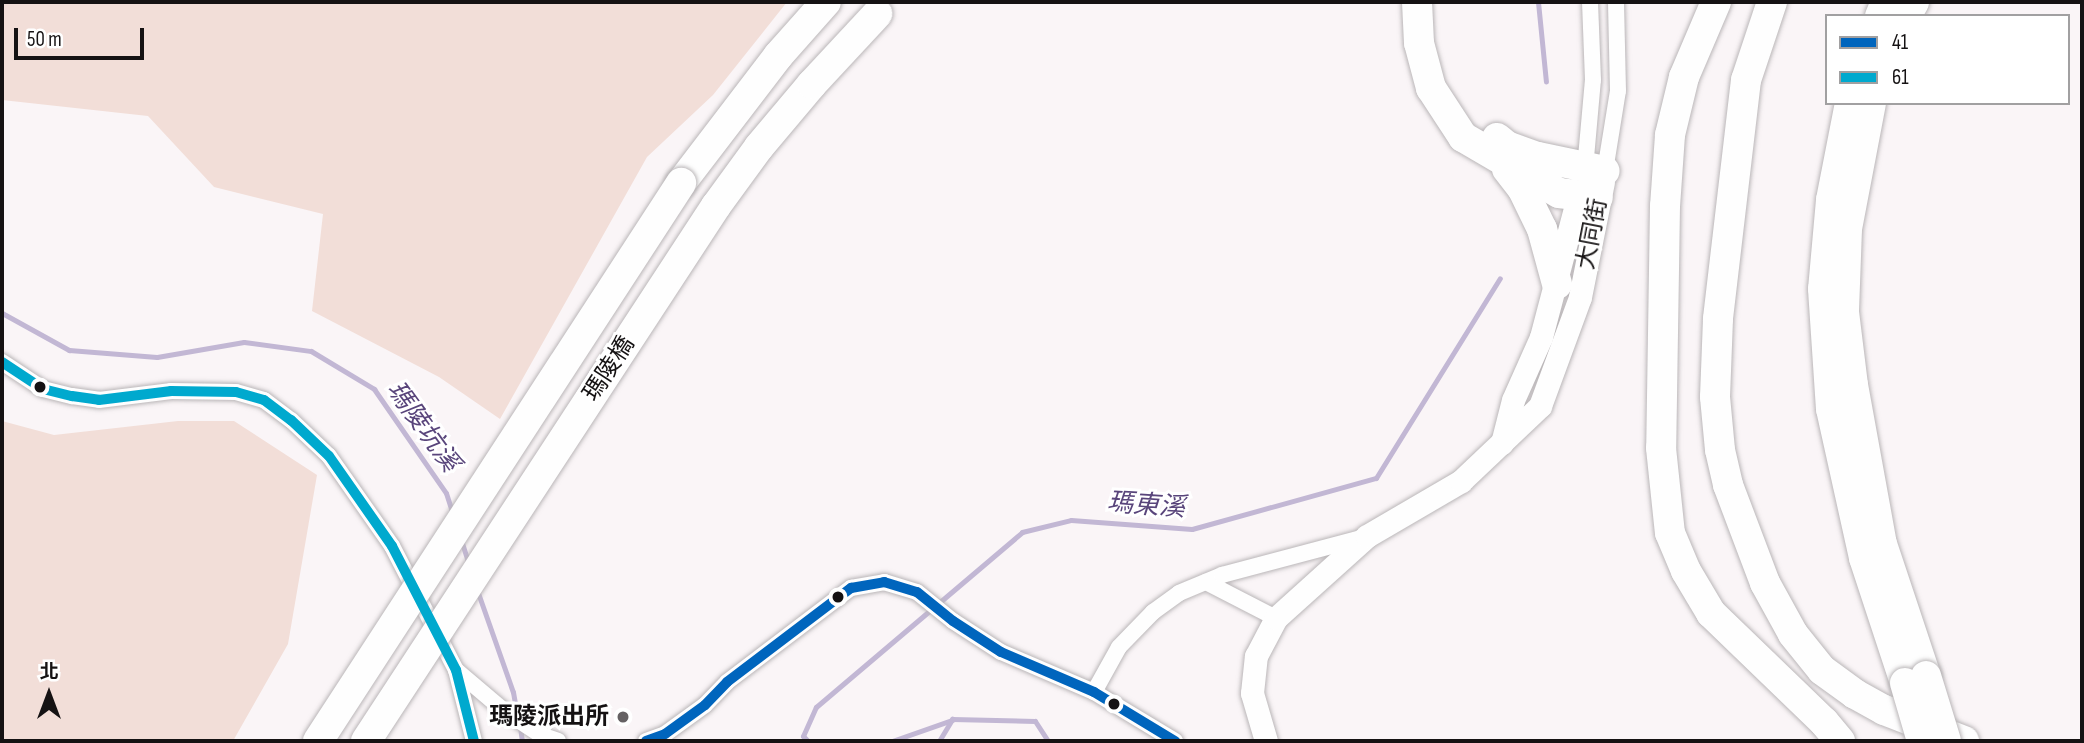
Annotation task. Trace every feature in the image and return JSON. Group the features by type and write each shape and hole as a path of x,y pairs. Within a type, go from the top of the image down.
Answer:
{"highway":[{"name":"瑪陵橋","path":"318,741 681,183 778,56 827,2"},
{"path":"1417,2 1419,43 1431,88 1463,137 1559,193 1592,184"},
{"path":"1437,2 1441,58 1462,105 1507,146 1592,184"},
{"path":"1716,2 1684,77 1670,135 1665,206 1661,448 1670,533 1686,571 1711,613 1825,722 1840,741"},
{"path":"1772,2 1746,80 1718,319 1715,397 1720,450 1728,485 1765,583 1793,634 1822,670 1855,694 1884,710 1964,741"},
{"name":"瑪陵橋","path":"366,741 716,206 812,84 883,8"},
{"path":"1850,105 1832,200 1823,289 1832,409 1864,558 1922,741"},
{"path":"1871,105 1847,229 1844,312 1853,385 1882,544 1946,741"},
{"path":"1500,160 1522,188 1542,229 1557,284"}],"street":[{"name":"大同街","path":"1276,618 1367,537 1461,481 1540,406 1580,297 1592,184 1593,80 1590,2"},
{"name":"大同街","path":"1502,444 1513,400 1541,337 1592,184 1618,91 1615,2"},
{"path":"2,362 43,389 99,400 171,391 236,392 264,400 291,420 329,456 392,546 457,670 474,741"},
{"path":"1094,692 1119,647 1153,612 1179,593 1206,582 1367,537"},
{"path":"646,741 665,734 705,705 737,674 851,588 884,582 916,592 953,621 1001,652 1094,692 1175,741"},
{"path":"1206,582 1276,618 1256,656 1252,693 1266,741"},
{"path":"457,670 503,710 541,735 558,741"}],"shaded area":[{"path":"2,2 787,2 713,95 647,157 500,419 439,377 312,311 323,214 214,187 148,116 2,100"},
{"path":"2,421 54,435 178,421 234,421 317,475 288,644 233,741 2,741"}],"waterway":[{"name":"瑪東溪","path":"1538,2 1546,82"},
{"name":"瑪東溪","path":"808,741 803,736 816,707 1022,532 1071,520 1192,529 1376,478 1500,278"},
{"name":"瑪陵坑溪","path":"2,313 69,350 157,357 244,342 311,351 374,389 446,493 453,514"},
{"name":"瑪陵坑溪","path":"461,540 469,564"},
{"name":"瑪陵坑溪","path":"477,590 513,692 517,714"},
{"name":"瑪陵坑溪","path":"939,741 952,719 1035,721 1048,741"},
{"name":"瑪東溪","path":"892,741 952,720"},
{"name":"瑪陵坑溪","path":"520,727 522,741"}],"transit line":[{"name":"61","path":"2,362 43,389 72,396 99,400 171,391 236,392 264,400 291,420 329,456 392,546 456,670 474,741"},
{"name":"41","path":"646,741 665,734 705,705 727,682 851,588 884,582 917,592 953,621 1001,652 1094,692 1175,741"}],"place":[{"name":"瑪陵派出所","path":"623,717"}]}
